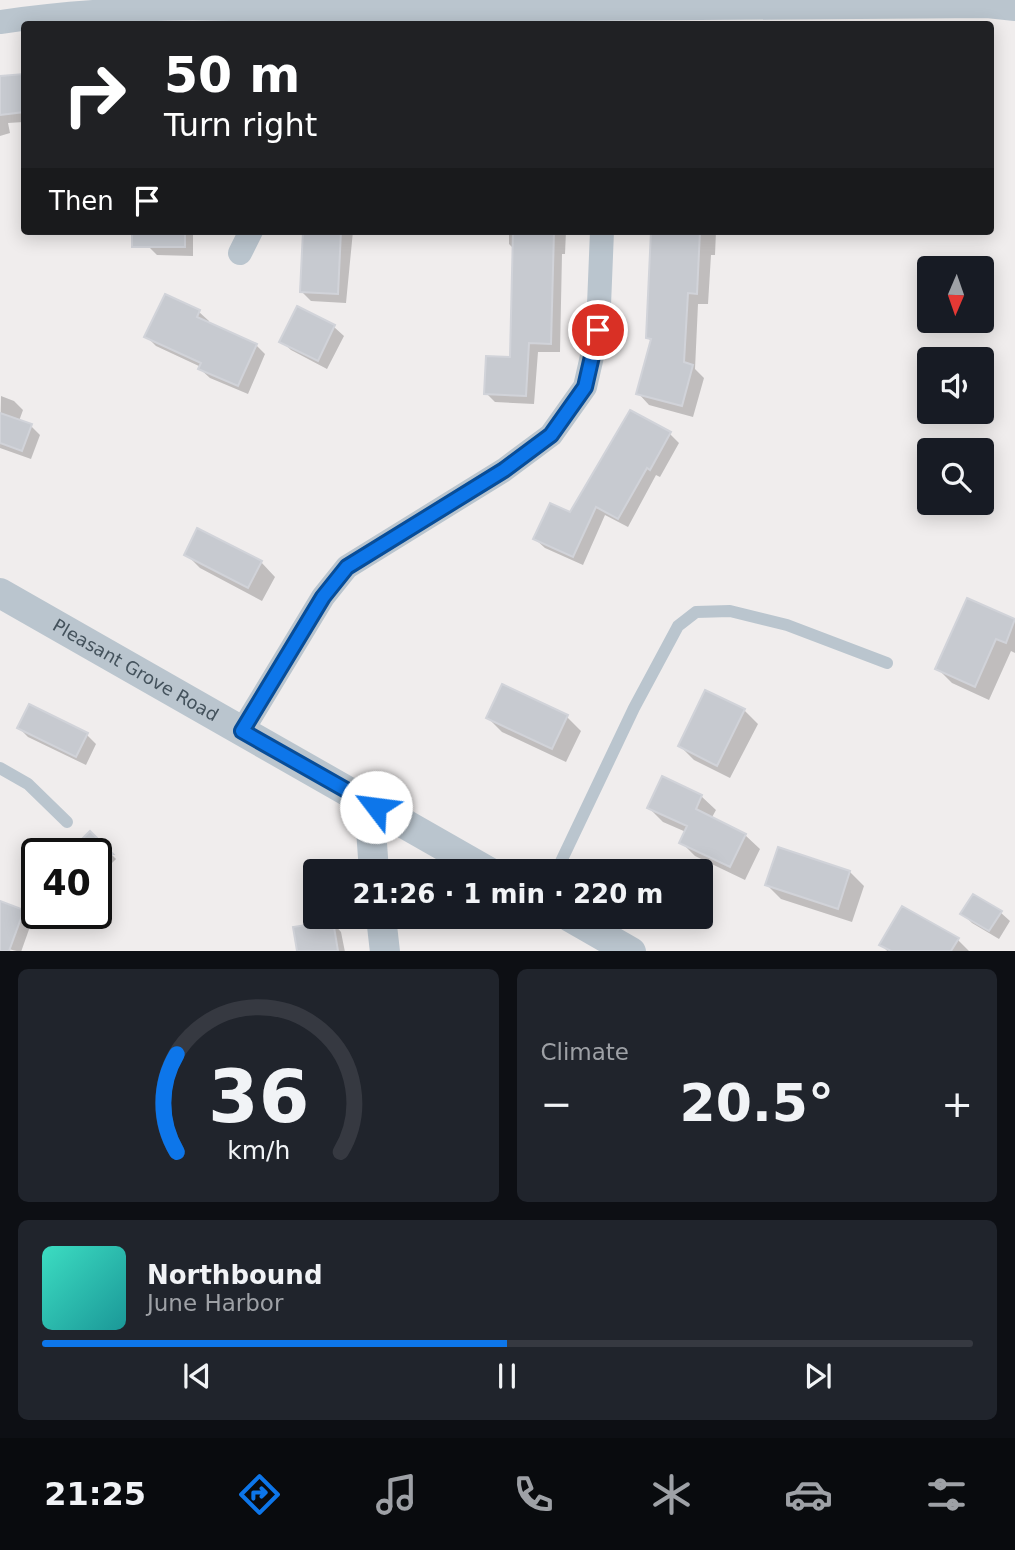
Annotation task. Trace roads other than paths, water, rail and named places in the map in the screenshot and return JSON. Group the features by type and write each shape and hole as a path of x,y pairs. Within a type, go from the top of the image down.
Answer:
{"street":[{"path":"0,22 47,15 143,9 233,8 266,12 611,11 988,3 1015,9"},
{"path":"242,731 323,597 347,567 513,463 551,435 585,387 598,330 602,235"},
{"name":"Pleasant Grove Road","path":"0,593 466,859"},
{"path":"373,859 371,829 376,807"},
{"path":"382,929 385,951"},
{"path":"585,929 598,939 631,951"}],"lane":[{"path":"562,859 634,708 678,626 696,612 730,611 787,625 887,663"},
{"path":"0,768 27,784 67,821"}]}
